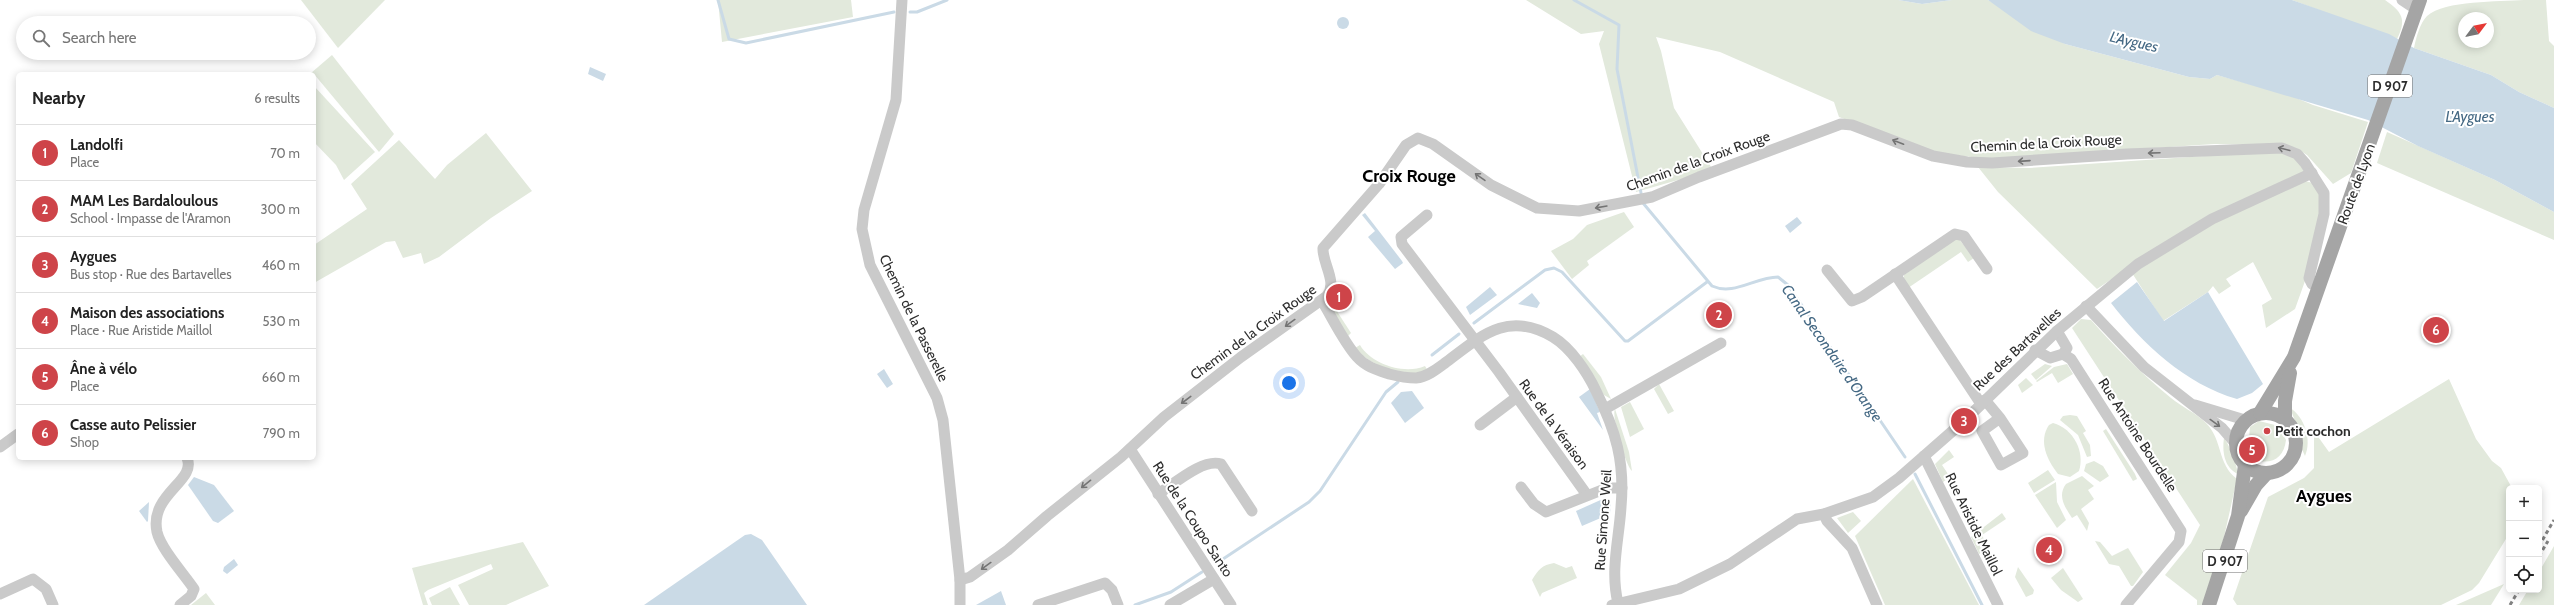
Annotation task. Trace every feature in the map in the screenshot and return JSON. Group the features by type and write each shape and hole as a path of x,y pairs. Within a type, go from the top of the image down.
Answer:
{"main road":[{"name":"Route de Lyon","path":"2285,419 2285,401 2290,367 2418,5"},
{"name":"Route de Lyon","path":"2260,413 2290,367"},
{"path":"2260,413 2270,413 2285,419 2295,434 2295,452 2285,466 2267,473 2255,471 2245,465 2236,451 2235,443 2240,427 2245,420 2260,413"},
{"name":"D 907","path":"2209,605 2238,516 2245,465"},
{"name":"D 907","path":"2238,516 2256,485 2267,473"}],"street":[{"name":"Chemin de la Passerelle","path":"902,0 896,100 864,210 862,229 870,265 937,398 943,420 960,580 960,605"},
{"path":"2402,0 2418,5"},
{"name":"Chemin de la Croix Rouge","path":"960,580 970,577 1008,550 1130,449 1164,417 1217,376 1322,301 1330,292 1331,288 1323,257 1323,248 1379,184 1406,145 1418,138 1433,144 1491,185 1537,208 1579,211 1652,197 1699,176 1842,124 1852,125 1933,156 1960,162 1992,163 2127,154 2274,147 2289,150 2297,154 2312,174"},
{"path":"2312,174 2324,193 2325,203 2309,278 2312,284 2319,288"},
{"name":"Rue des Bartavelles","path":"1615,604 1679,589 1699,581 1730,564 1797,519 1824,514 1873,497 1924,456 1983,402 2034,350 2138,264 2212,219 2312,174"},
{"name":"Rue de la Véraison","path":"1427,215 1401,237 1402,244 1517,397 1587,495"},
{"path":"1827,270 1852,301 1862,297 1955,234 1960,233 1964,236 1987,269"},
{"path":"1895,274 1983,402 2000,418"},
{"name":"Rue Simone Weil","path":"1322,301 1357,357 1374,369 1391,374 1416,378 1428,374 1474,341 1495,328 1506,325 1545,333 1562,344 1584,370 1606,409 1622,461 1622,488 1613,578 1615,604"},
{"path":"2086,306 2144,367 2222,428 2235,443"},
{"path":"2034,350 2050,358 2063,354 2067,348 2066,343 2056,331"},
{"path":"1606,409 1721,343"},
{"name":"Rue Antoine Bourdelle","path":"2063,354 2071,359 2179,526 2181,537 2126,605"},
{"path":"1480,424 1517,397"},
{"path":"2193,404 2245,420"},
{"path":"0,447 16,435"},
{"name":"Rue de la Coupo Santo","path":"1130,449 1231,605"},
{"name":"Rue Aristide Maillol","path":"1924,456 1998,605"},
{"path":"180,605 191,596 194,589 157,534 156,520 163,499 183,479 188,471 189,464 188,460"},
{"path":"1158,494 1203,465 1213,462 1221,464 1252,511"},
{"path":"1521,487 1534,504 1546,512 1607,488 1622,488"},
{"path":"1824,514 1827,521 1852,548 1877,605"},
{"path":"0,594 33,579 46,589 53,605"},
{"path":"1170,605 1214,579"},
{"path":"1038,605 1105,583 1112,590 1118,605"}],"shaded area":[{"path":"301,0 385,0 338,48 316,19 316,16 313,16"},
{"path":"718,0 851,0 853,17 722,42"},
{"path":"1526,0 1898,0 1922,4 1952,0 1988,0 2065,44 2189,77 2210,79 2217,75 2289,95 2313,105 2368,122 2351,173 2333,184 2307,155 2296,148 2280,145 2214,144 1989,159 1937,153 1839,117 1834,102 1720,52 1656,37 1661,51 1674,108 1713,170 1636,192 1599,44 1604,31 1581,34"},
{"path":"2292,0 2385,0 2399,12 2402,26 2397,39"},
{"path":"2546,0 2549,41 2554,46 2554,108 2519,92 2491,75 2414,48 2420,27 2427,16 2446,7 2459,4"},
{"path":"332,55 394,134 379,152 316,76 316,72 312,72"},
{"path":"316,88 375,152 344,180 336,165 316,144"},
{"path":"2387,132 2495,180 2554,212 2554,240 2377,163"},
{"path":"486,133 532,191 491,218 439,257 424,264 421,253 403,258 395,241 386,242 316,282 316,244 367,209 351,184 399,140 435,179 447,165"},
{"path":"2278,151 2298,159 2304,171 2302,174 2275,185 2222,211 2146,256 2097,289 1998,192 1978,167 2029,168"},
{"path":"2305,181 2313,183 2323,196 2310,267 2295,309 2266,328 2262,305 2272,299 2253,262 2226,279 2231,286 2219,294 2213,286 2208,292 2163,321 2132,273 2215,222"},
{"path":"1624,212 1634,227 1587,261 1589,265 1572,279 1551,251 1573,239 1587,225"},
{"path":"1959,239 1974,258 1968,262 1961,252 1908,288 1904,282 1904,275 1949,240"},
{"path":"1329,299 1351,333 1348,336 1329,309"},
{"path":"2081,319 2091,320 2150,380 2171,398 2206,423 2215,437 2226,466 2237,479 2224,537 2203,605 2197,605 2197,600 2165,575 2191,543 2200,525 2072,328"},
{"path":"1360,345 1372,358 1389,366 1408,369 1425,366 1428,371 1408,373 1388,369 1370,361 1362,355 1355,348"},
{"path":"1583,354 1601,377 1611,399 1604,395 1579,357"},
{"path":"2045,364 2052,366 2036,380 2031,374"},
{"path":"2067,364 2073,374 2058,383 2052,373 2037,382 2036,381 2054,367"},
{"path":"2026,378 2033,385 2022,393 2018,385"},
{"path":"2449,379 2476,439 2492,461 2501,468 2510,485 2506,485 2506,539 2479,583 2472,590 2441,605 2237,605 2233,599 2268,497 2304,478 2314,468 2314,431 2329,452"},
{"path":"1659,384 1674,411 1668,414 1654,389"},
{"path":"1630,402 1644,429 1630,437 1621,407"},
{"path":"2290,408 2300,417 2306,430 2308,443 2305,456 2301,447 2299,431"},
{"path":"1615,409 1629,452 1632,471 1626,461 1620,441 1615,421"},
{"path":"2063,416 2077,416 2086,431 2083,433 2090,445 2091,456 2087,457 2078,435 2060,420"},
{"path":"2259,421 2279,426 2286,440 2280,456 2272,461 2267,462 2255,460 2243,446 2244,441 2249,438 2250,427"},
{"path":"2053,423 2067,430 2076,442 2079,449 2079,471 2070,477 2058,474 2047,457 2044,437 2049,425"},
{"path":"2106,429 2137,479 2133,481 2103,431"},
{"path":"2224,438 2232,455 2238,474 2230,468 2225,459 2223,448"},
{"path":"1949,450 1954,457 1942,465 1950,477 1943,482 1935,464"},
{"path":"2094,461 2103,466 2109,476 2100,482 2084,471 2086,464"},
{"path":"2048,470 2055,480 2034,493 2028,483"},
{"path":"2082,476 2094,486 2088,490 2094,499 2081,509 2089,523 2087,531 2077,515 2072,518 2062,497 2063,488 2066,484"},
{"path":"1913,479 1979,605 1885,605 1855,536"},
{"path":"2056,482 2057,502 2066,520 2057,528 2035,495"},
{"path":"1853,512 1861,521 1848,533 1837,518"},
{"path":"2002,513 2006,519 1982,535 1988,548 1979,554 1971,537"},
{"path":"2095,541 2100,542 2112,556 2128,548 2143,572 2133,586 2131,586 2119,566 2109,564"},
{"path":"523,542 549,586 506,605 469,605 458,585 493,569 491,564 428,590 424,593 428,605 423,605 412,568"},
{"path":"2554,546 2554,605 2519,605 2526,593 2542,593 2542,567"},
{"path":"1554,563 1566,568 1572,566 1577,578 1542,593 1540,597 1532,580 1541,568"},
{"path":"2018,567 2034,590 2033,594 2026,597 2015,577"},
{"path":"2063,568 2083,599 2078,602 2061,590 2051,578"},
{"path":"2504,584 2491,605 2456,605"},
{"path":"450,587 460,605 432,605 429,598"},
{"path":"206,593 215,605 191,605"}],"water":[{"path":"1898,0 1952,0 1922,4"},
{"name":"L'Aygues","path":"1988,0 2292,0 2389,34 2414,48 2491,75 2519,92 2554,108 2554,212 2495,180 2418,146 2368,120 2217,75 2210,79 2189,77 2065,44 2031,31"},
{"path":"1341,17 1345,17 1349,23 1345,29 1341,29 1337,25 1337,21"},
{"path":"590,67 606,74 603,81 588,74"},
{"path":"1365,213 1402,261 1403,263 1395,269 1368,237 1375,231 1362,215"},
{"path":"1797,217 1802,223 1790,233 1785,226"},
{"path":"2137,282 2164,321 2208,292 2263,384 2252,393 2237,399 2200,383 2166,361 2137,333 2111,303"},
{"path":"1490,287 1497,295 1470,315 1466,307"},
{"path":"1532,293 1540,303 1537,308 1518,304"},
{"path":"884,369 893,384 887,388 877,374"},
{"path":"1590,389 1600,412 1597,413 1603,430 1579,397"},
{"path":"1412,391 1424,408 1405,423 1391,403 1401,392"},
{"path":"194,477 214,485 234,511 218,523 213,521 188,485"},
{"path":"1605,498 1611,502 1610,514 1582,526 1576,511"},
{"path":"149,502 148,521 147,522 139,511"},
{"path":"751,534 762,540 807,605 644,605 745,535"},
{"path":"234,559 238,565 227,574 223,571 224,567"},
{"path":"1001,591 1006,605 976,605"}],"waterway":[{"name":"Canal Secondaire d'Orange","path":"718,0 729,39 746,43 894,12"},
{"name":"Canal Secondaire d'Orange","path":"910,12 917,12 947,0"},
{"name":"Canal Secondaire d'Orange","path":"1574,0 1619,25 1617,69 1641,193"},
{"name":"Canal Secondaire d'Orange","path":"1643,203 1712,286 1728,289 1736,288 1761,280 1778,277 1788,285 1905,457"},
{"path":"1474,323 1545,270 1554,268 1562,272 1625,341 1628,341 1707,282"},
{"path":"1432,355 1459,334"},
{"path":"1220,561 1309,502 1320,491 1386,392 1398,382"},
{"name":"Canal Secondaire d'Orange","path":"1915,474 1982,605"},
{"path":"1135,605 1171,592 1202,572"}],"railway":[{"path":"2542,541 2554,520"},
{"path":"2542,551 2548,541"},
{"path":"2510,605 2517,593"}],"place":[{"name":"Landolfi","path":"1339,297"},
{"name":"MAM Les Bardaloulous","path":"1719,315"},
{"name":"Casse auto Pelissier","path":"2436,330"},
{"name":"Aygues","path":"1964,421"},
{"name":"Petit cochon","path":"2267,431"},
{"name":"Âne à vélo","path":"2252,450"},
{"name":"Maison des associations","path":"2049,550"}],"district":[{"name":"Croix Rouge","path":"1409,176"},
{"name":"Aygues","path":"2324,496"}]}
